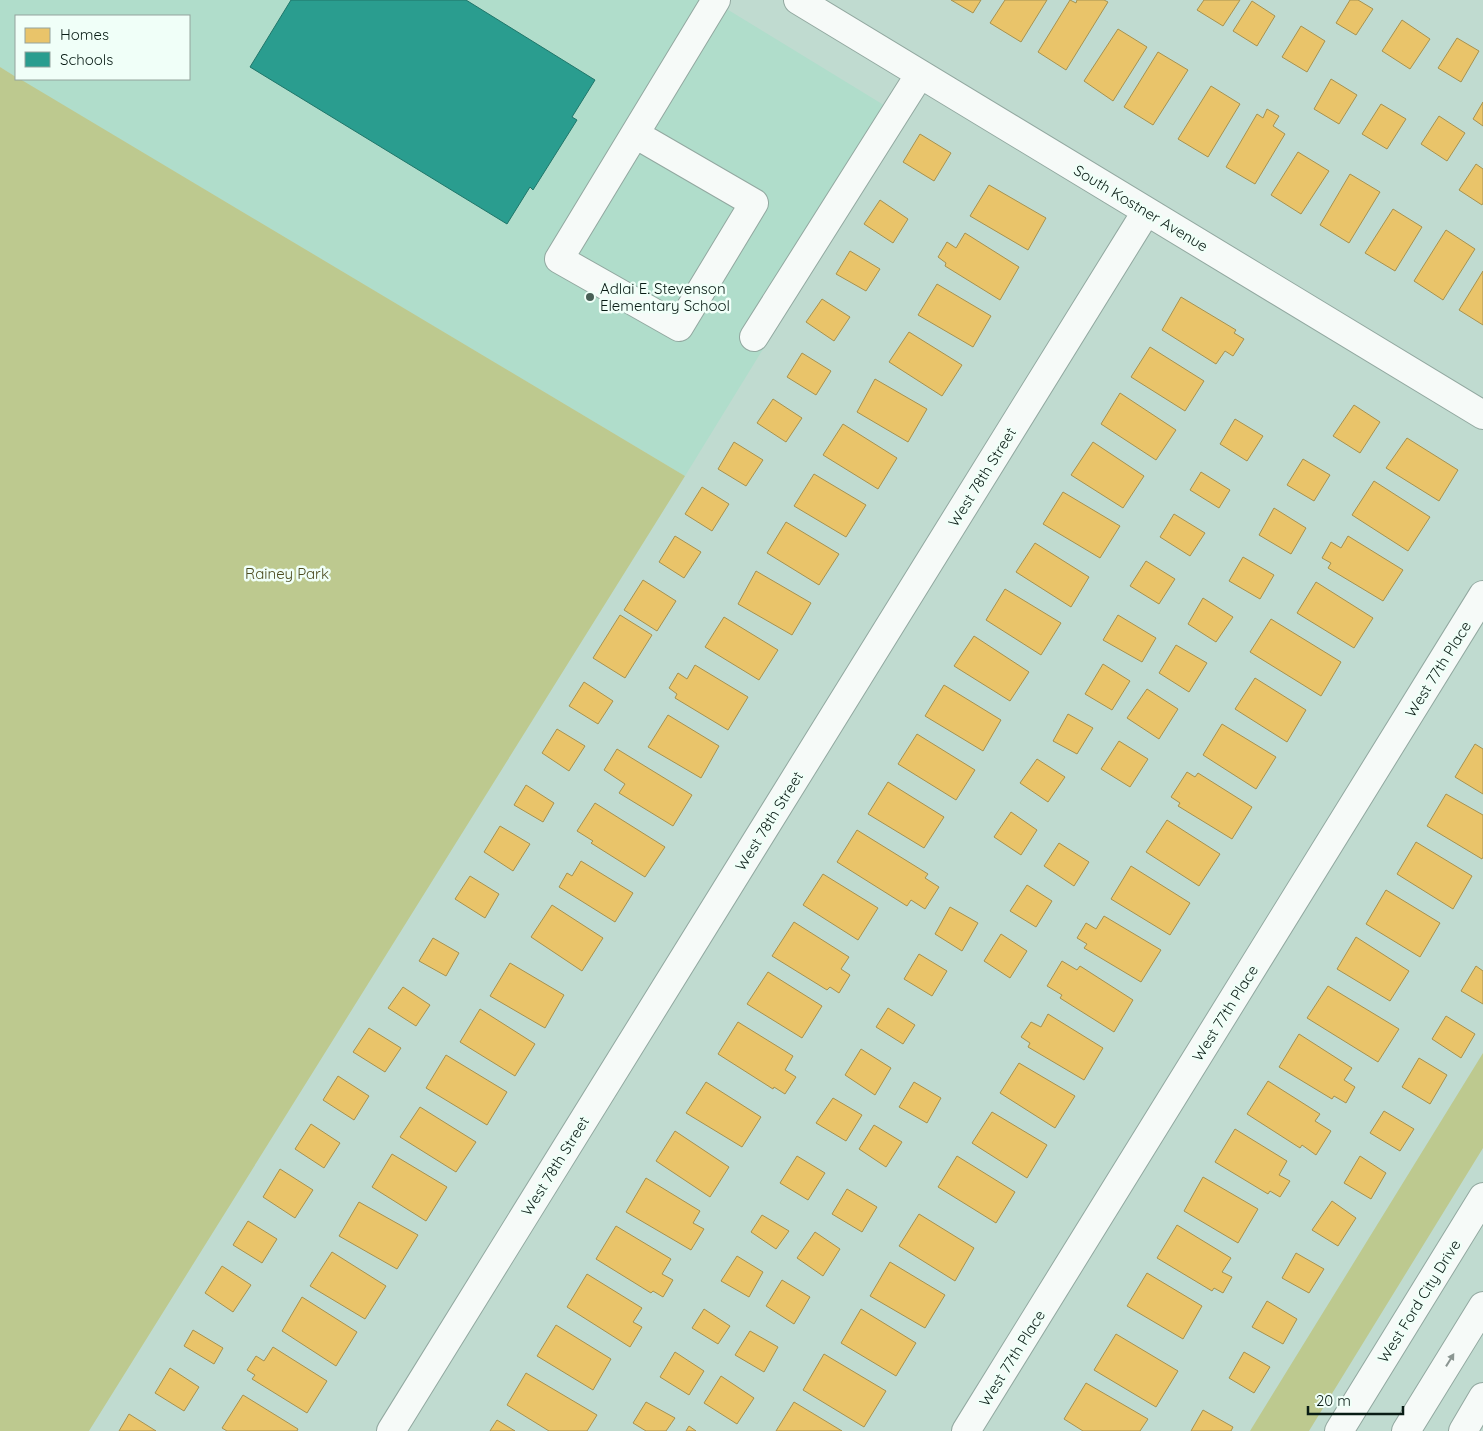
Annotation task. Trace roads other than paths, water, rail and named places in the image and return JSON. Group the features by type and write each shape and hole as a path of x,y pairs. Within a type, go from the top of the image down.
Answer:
{"street":[{"path":"635,134 754,203 679,327 559,259 716,0"},
{"name":"South Kostner Avenue","path":"798,0 1483,416"},
{"path":"754,337 920,74"},
{"name":"West 78th Street","path":"391,1431 1146,212"},
{"name":"West 77th Place","path":"966,1431 1483,595"},
{"name":"West Ford City Drive","path":"1339,1431 1481,1203"},
{"path":"1406,1431 1483,1306"},
{"path":"1463,1431 1483,1397"}],"place":[{"name":"Adlai E. Stevenson Elementary School","path":"590,297"}],"park label":[{"name":"Rainey Park","path":"287,573"}]}
